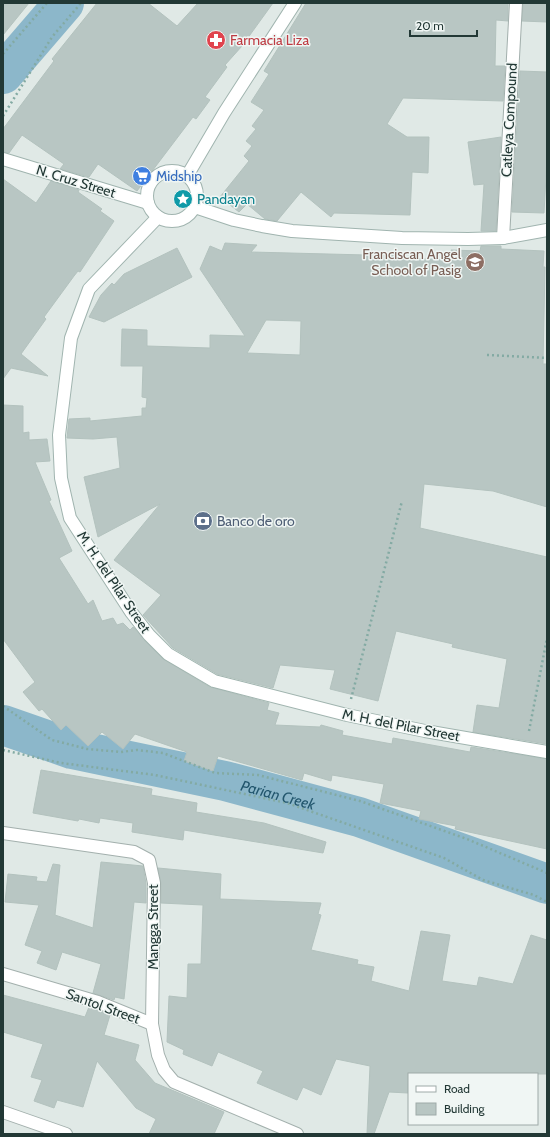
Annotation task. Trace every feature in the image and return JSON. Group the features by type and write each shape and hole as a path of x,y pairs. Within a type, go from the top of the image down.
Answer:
{"street":[{"path":"187,176 224,113 295,3"},
{"name":"Catleya Compound","path":"503,238 516,3"},
{"name":"N. Cruz Street","path":"3,159 148,203"},
{"path":"179,172 187,176 196,190 197,199 195,207 190,214 183,219 166,220 158,217 148,203 150,186 162,174 179,172"},
{"path":"195,207 234,220 292,231 402,238 468,239 503,238 547,230"},
{"name":"M. H. del Pilar Street","path":"158,217 89,289 71,338 59,435 61,478 70,518 131,612 149,635 168,654 214,681 347,715 425,731 547,752"},
{"name":"Mangga Street","path":"3,833 134,852 149,860 154,883 152,1024"},
{"name":"Santol Street","path":"3,974 98,1002 152,1024 158,1056 164,1070 174,1082 297,1134"},
{"path":"3,1112 66,1134"}],"path":[{"path":"3,54 47,3"},
{"path":"3,116 52,37 81,3"},
{"path":"488,355 547,358"},
{"path":"347,715 402,501"},
{"path":"528,734 547,638"},
{"path":"3,706 52,740 87,749 121,752 137,750 163,753 215,773 258,775 360,801 467,839 547,873"},
{"path":"3,750 61,763 155,775 287,803 444,858 483,880 534,895 547,902"}],"building":[{"path":"3,3 29,3 3,35"},
{"path":"97,3 148,3 177,26 198,3 273,3 242,46 225,65 227,67 205,97 210,100 196,119 193,117 137,191 98,164 89,177 60,169 64,164 22,135 9,153 3,152 3,129 54,61 52,59"},
{"path":"306,3 508,3 508,21 496,20 495,66 505,66 503,101 403,98 387,124 407,137 429,137 428,173 412,172 410,215 334,213 331,217 301,192 277,221 265,219 247,204 239,212 220,197 249,161 244,156 252,146 246,141 256,129 252,126 264,110 251,102 269,74 264,71"},
{"path":"523,3 547,3 547,22 522,21"},
{"path":"520,71 547,72 547,158 544,213 512,212"},
{"path":"501,137 496,231 481,231 484,184 474,185 468,142"},
{"path":"3,179 36,203 51,181 79,190 78,192 102,209 100,211 114,221 80,272 78,271 74,276 44,317 46,319 21,354 48,376 11,368 3,379"},
{"path":"225,243 257,245 251,252 405,256 405,258 450,260 451,250 480,251 481,246 501,246 501,249 544,251 543,364 547,364 547,507 493,491 424,484 420,528 547,557 547,744 473,732 477,705 499,708 507,659 452,647 453,644 396,631 378,701 330,689 335,670 280,665 273,688 217,674 173,648 143,615 161,595 114,560 160,504 98,537 84,477 120,468 117,437 93,439 67,438 69,419 90,418 90,421 142,416 142,408 146,408 147,398 142,397 143,366 121,366 122,329 147,330 147,346 210,348 210,335 245,336 200,269 210,246 222,251","holes":["266,320 301,321 300,355 247,353"]},
{"path":"177,248 192,277 104,322 89,317 101,295 112,283 114,285 124,274"},
{"path":"3,405 23,406 23,433 29,432 29,440 47,439 50,461 35,462 51,500 49,501 72,551 59,558 88,604 93,600 102,621 113,618 117,625 123,623 130,630 133,627 163,659 210,687 269,703 267,710 279,713 275,725 320,727 321,725 343,731 342,735 392,744 393,738 470,752 471,747 547,759 547,849 455,829 456,826 419,819 421,811 380,803 384,784 332,775 331,781 304,773 302,780 218,756 213,771 184,761 187,752 135,734 123,749 102,732 88,746 66,725 61,730 42,709 39,711 23,692 35,682 3,639"},
{"path":"41,770 152,789 151,795 197,803 196,812 264,823 326,842 323,853 184,830 183,840 132,832 133,823 100,818 99,823 79,819 78,821 33,813"},
{"path":"101,862 143,866 146,884 146,903 134,902 124,999 115,997 114,1000 93,993 101,964 62,952 56,970 37,963 42,951 25,945 39,905 5,902 8,874 37,877 36,881 47,882 53,864 60,865 55,915 93,928"},
{"path":"158,868 221,874 220,899 321,903 318,914 321,915 311,950 358,960 357,964 374,967 371,981 409,991 421,931 450,935 442,981 477,986 479,977 513,984 531,935 547,940 547,1074 408,1073 408,1093 389,1092 374,1134 367,1134 370,1066 336,1059 321,1095 303,1087 297,1100 257,1083 263,1071 218,1052 212,1066 183,1054 184,1050 167,1042 169,996 187,998 188,964 201,964 203,905 161,903 161,883"},
{"path":"3,995 85,1017 89,1007 110,1015 104,1035 139,1045 135,1060 155,1083 224,1112 214,1134 149,1134 156,1119 136,1108 97,1061 83,1107 57,1100 54,1108 34,1101 42,1080 31,1077 43,1044 3,1032"}],"waterway":[{"name":"Parian Creek","path":"3,74 64,3"},
{"name":"Parian Creek","path":"3,725 72,749 225,781 359,817 547,884"}],"place":[{"name":"Farmacia Liza","path":"216,40"},
{"name":"Midship","path":"142,176"},
{"name":"Pandayan","path":"183,199"},
{"name":"Franciscan Angel School of Pasig","path":"475,262"},
{"name":"Banco de oro","path":"203,521"}]}
